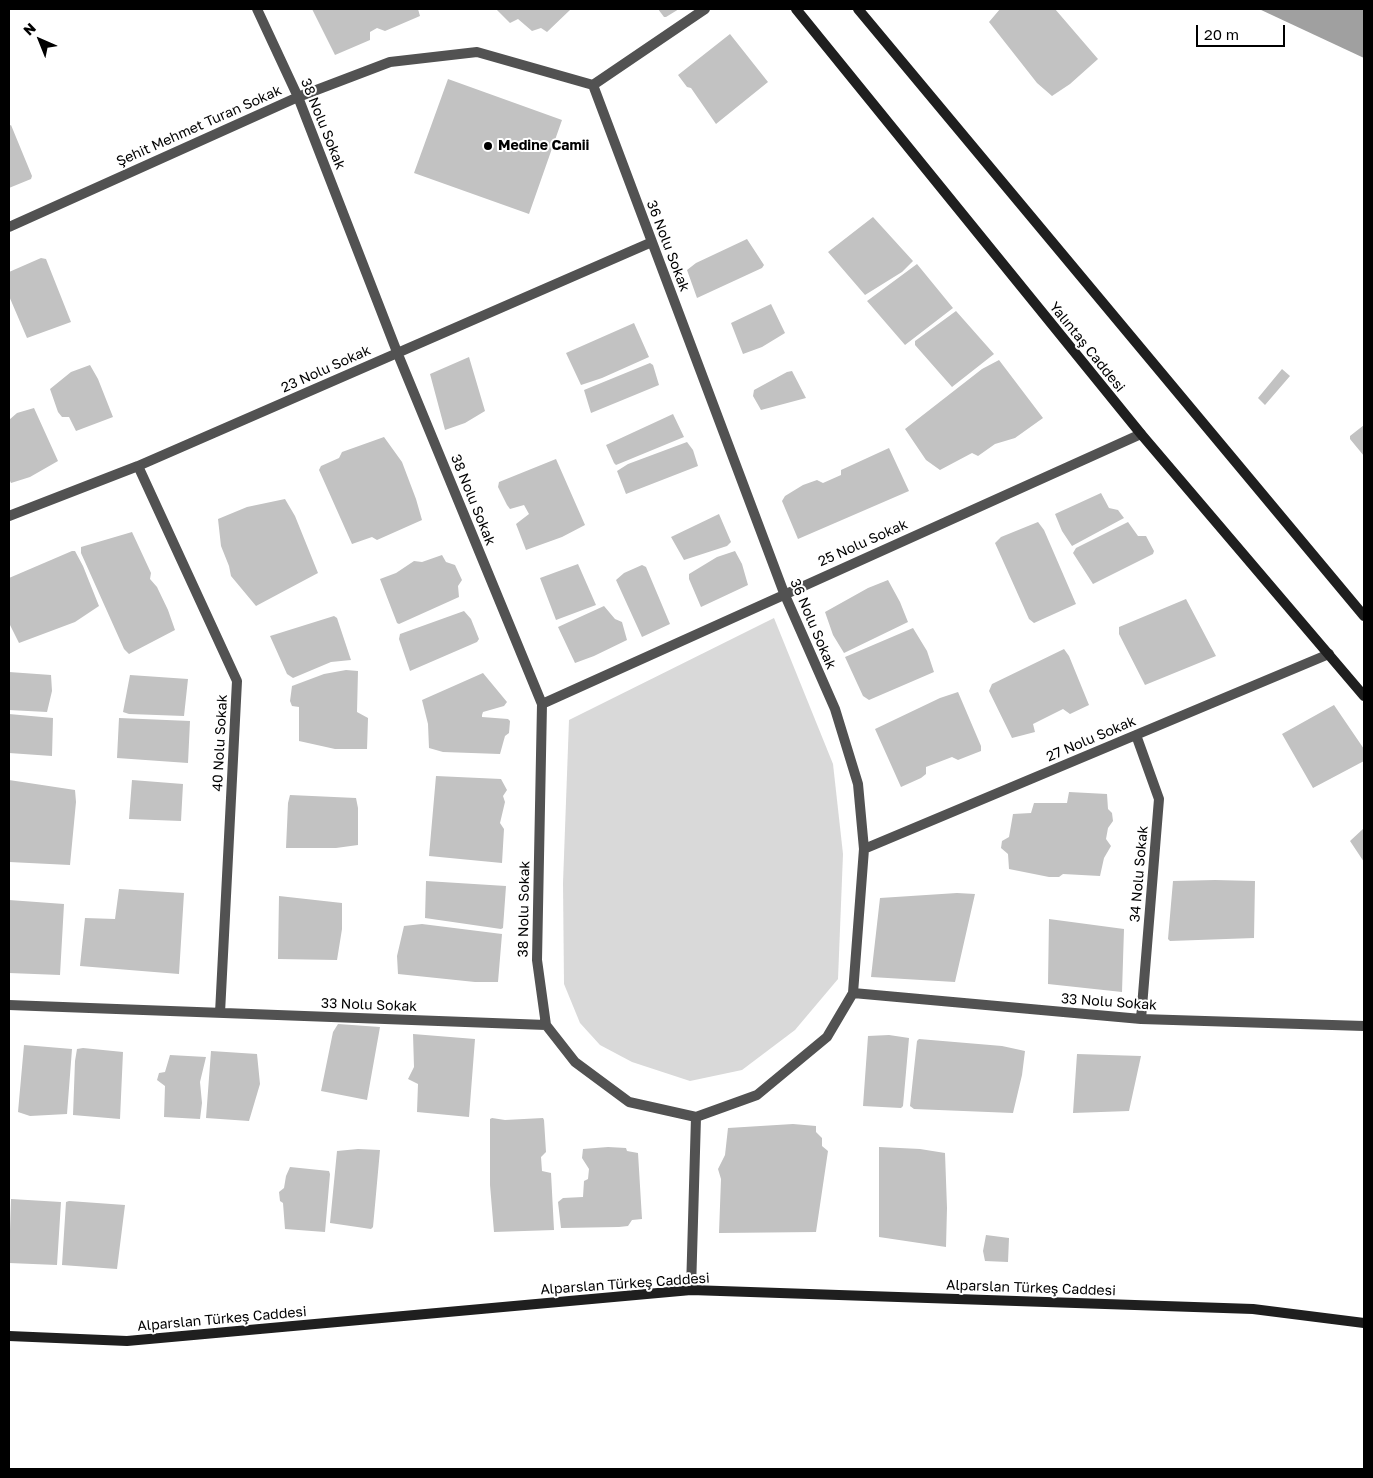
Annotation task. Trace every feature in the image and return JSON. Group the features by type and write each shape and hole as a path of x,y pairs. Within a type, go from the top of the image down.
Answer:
{"main road":[{"name":"Yalıntaş Caddesi","path":"796,9 1141,434 1364,696"},
{"path":"858,9 1364,616"},
{"name":"Alparslan Türkeş Caddesi","path":"9,1336 127,1341 691,1290 1253,1310 1364,1324"}],"street":[{"name":"38 Nolu Sokak","path":"257,9 298,97 397,352 542,704 536,960 546,1025"},
{"path":"593,86 705,9"},
{"name":"Şehit Mehmet Turan Sokak","path":"9,227 298,97 390,62 477,52 593,86"},
{"name":"36 Nolu Sokak","path":"593,86 784,593 834,709 858,784 864,849 853,993 827,1038 757,1095 696,1117"},
{"name":"23 Nolu Sokak","path":"9,516 138,466 652,242"},
{"name":"25 Nolu Sokak","path":"542,704 784,593 1141,434"},
{"name":"40 Nolu Sokak","path":"138,466 237,681 220,1013"},
{"name":"27 Nolu Sokak","path":"864,849 1329,654"},
{"name":"34 Nolu Sokak","path":"1136,735 1159,799 1141,1019"},
{"name":"33 Nolu Sokak","path":"853,993 1141,1019 1364,1026"},
{"name":"33 Nolu Sokak","path":"9,1005 546,1025"},
{"path":"546,1025 575,1062 628,1102 696,1117 691,1290"}],"shaded area":[{"path":"1259,9 1364,9 1364,58"},
{"path":"774,618 833,764 843,854 838,979 795,1030 742,1070 690,1081 632,1062 600,1045 580,1023 564,984 563,883 569,720"}],"building":[{"path":"312,9 418,9 420,16 385,31 377,28 370,32 370,40 335,55"},
{"path":"496,9 570,10 547,32 541,28 532,31 518,19 510,23"},
{"path":"658,9 679,9 664,17"},
{"path":"1000,9 1055,9 1098,59 1070,84 1052,96 1037,83 989,22"},
{"path":"730,34 768,82 716,124 691,88 687,87 678,75"},
{"name":"Medine Camii","path":"448,79 562,120 529,214 414,173"},
{"path":"11,125 32,176 31,179 9,188 9,126"},
{"path":"873,217 913,261 902,272 865,295 828,252"},
{"path":"747,239 764,265 762,268 697,298 687,270 696,263"},
{"path":"41,258 46,259 71,322 27,338 9,296 9,272"},
{"path":"917,264 953,308 905,345 867,301"},
{"path":"771,304 785,333 762,347 743,354 731,323"},
{"path":"956,311 994,354 952,387 915,345 915,341"},
{"path":"634,323 649,357 602,378 581,385 566,353"},
{"path":"469,357 485,411 465,423 445,430 430,374"},
{"path":"999,360 1043,418 1015,438 995,444 978,456 972,453 940,470 926,460 905,429 982,369"},
{"path":"650,363 653,365 659,385 591,413 584,390"},
{"path":"90,365 98,379 113,417 76,431 69,417 62,417 58,412 50,389 71,372"},
{"path":"1282,369 1290,376 1265,405 1258,398"},
{"path":"792,371 806,398 761,410 753,396 754,390"},
{"path":"34,408 58,461 30,477 11,483 9,479 9,420 17,413"},
{"path":"673,414 684,437 616,465 614,463 606,445"},
{"path":"1364,425 1364,456 1350,439 1350,436"},
{"path":"384,437 402,462 422,520 377,540 372,537 352,544 319,470 321,466 339,458 342,452"},
{"path":"687,442 693,450 698,466 626,494 617,471 628,464"},
{"path":"889,448 909,491 798,539 782,501 785,496 803,485 817,480 823,483 841,475 841,470"},
{"path":"556,459 585,525 562,537 526,550 516,524 529,514 524,505 510,509 498,487 499,482"},
{"path":"1101,493 1109,508 1118,510 1124,518 1072,546 1062,531 1055,514"},
{"path":"285,499 295,516 318,573 256,606 231,576 221,546 218,519 247,507"},
{"path":"719,514 731,542 727,546 684,560 671,537"},
{"path":"1038,522 1044,530 1076,604 1034,623 1029,619 995,543 1001,537"},
{"path":"1128,522 1138,536 1146,536 1154,551 1153,554 1093,584 1073,553 1076,548"},
{"path":"132,532 151,573 150,579 157,587 175,630 129,654 124,649 81,553 81,547"},
{"path":"75,551 83,566 99,606 75,622 19,643 9,623 9,578"},
{"path":"735,551 742,564 748,585 701,607 689,579 689,574 717,557"},
{"path":"442,555 446,562 455,565 462,580 458,586 459,597 399,624 397,623 380,579 396,573 414,561 422,562"},
{"path":"578,564 596,605 556,620 540,578"},
{"path":"642,565 646,567 670,624 642,637 616,580 624,573"},
{"path":"888,580 908,622 844,653 833,635 825,612 868,588"},
{"path":"1186,599 1216,656 1145,685 1119,634 1119,627"},
{"path":"604,606 615,619 622,622 627,640 575,663 558,627"},
{"path":"464,611 471,619 479,639 477,642 410,671 399,639 400,634"},
{"path":"334,616 337,618 351,660 331,662 293,678 287,674 270,636"},
{"path":"913,628 927,651 934,672 869,700 863,696 845,657"},
{"path":"1064,649 1069,656 1089,705 1070,714 1063,709 1033,724 1035,732 1012,738 989,691 992,684"},
{"path":"346,670 358,671 357,712 368,718 367,749 335,749 299,741 299,707 292,706 290,701 292,686 324,674"},
{"path":"9,672 51,675 52,691 47,712 9,710"},
{"path":"483,673 507,702 504,706 483,712 482,715 482,717 508,719 510,721 509,733 505,736 500,754 443,752 429,748 428,724 422,700"},
{"path":"130,675 188,679 184,716 129,714 123,712"},
{"path":"958,692 981,746 981,751 958,760 952,757 926,767 926,774 921,778 901,787 875,729 940,698"},
{"path":"1334,705 1364,749 1364,761 1313,788 1282,734"},
{"path":"9,714 53,718 52,756 9,753"},
{"path":"119,718 190,721 188,763 117,758"},
{"path":"436,776 501,779 507,790 503,796 505,802 500,823 504,829 502,863 429,856"},
{"path":"9,780 75,790 76,802 70,865 9,862"},
{"path":"132,780 183,784 181,821 129,819"},
{"path":"1069,792 1107,794 1108,809 1112,813 1113,821 1108,828 1106,839 1111,846 1104,858 1100,876 1063,874 1059,877 1049,877 1009,869 1008,854 1001,848 1002,841 1009,837 1013,814 1031,813 1034,803 1067,803"},
{"path":"290,795 356,798 358,808 358,845 336,848 286,848"},
{"path":"1364,828 1364,862 1350,841"},
{"path":"426,881 506,886 503,928 425,918"},
{"path":"1173,881 1255,881 1254,938 1170,941 1168,939"},
{"path":"119,889 184,893 179,974 80,966 85,918 115,919"},
{"path":"957,893 975,894 955,982 871,977 880,898"},
{"path":"279,896 342,903 342,929 337,960 278,959"},
{"path":"9,900 64,904 60,975 9,973"},
{"path":"1049,919 1124,929 1122,992 1048,984"},
{"path":"422,924 502,934 498,982 475,982 398,974 397,956 404,926"},
{"path":"338,1024 380,1027 367,1100 321,1091 333,1032"},
{"path":"413,1034 475,1039 469,1117 417,1112 418,1084 408,1079 414,1067"},
{"path":"889,1035 909,1038 903,1106 901,1108 863,1106 868,1036"},
{"path":"919,1039 1002,1046 1025,1051 1022,1075 1013,1113 914,1109 910,1106 917,1041"},
{"path":"24,1045 72,1049 67,1114 30,1116 18,1112"},
{"path":"77,1049 123,1052 120,1119 73,1115 75,1061"},
{"path":"211,1051 257,1054 260,1084 249,1121 206,1118"},
{"path":"1077,1054 1141,1056 1129,1111 1073,1113"},
{"path":"170,1055 206,1057 200,1082 202,1103 200,1119 164,1117 165,1086 157,1080 159,1073 165,1072"},
{"path":"543,1118 546,1152 541,1157 542,1171 551,1173 554,1230 494,1232 490,1185 490,1119 505,1120"},
{"path":"793,1124 816,1126 816,1132 822,1138 822,1146 828,1151 816,1232 719,1233 721,1179 718,1169 725,1155 728,1128"},
{"path":"879,1147 920,1149 945,1153 946,1247 879,1237"},
{"path":"626,1148 627,1151 638,1153 642,1219 632,1220 628,1226 619,1227 561,1228 558,1202 563,1198 583,1197 584,1181 588,1179 589,1169 582,1158 583,1149"},
{"path":"358,1149 380,1150 373,1227 371,1229 330,1223 337,1151"},
{"path":"290,1167 329,1171 325,1232 285,1229 283,1203 280,1201 279,1192 284,1188"},
{"path":"11,1199 61,1202 57,1265 9,1263"},
{"path":"66,1202 125,1205 117,1269 62,1265"},
{"path":"986,1235 1009,1238 1008,1262 985,1261 983,1251"}],"place":[{"name":"Medine Camii","path":"488,146"}]}
